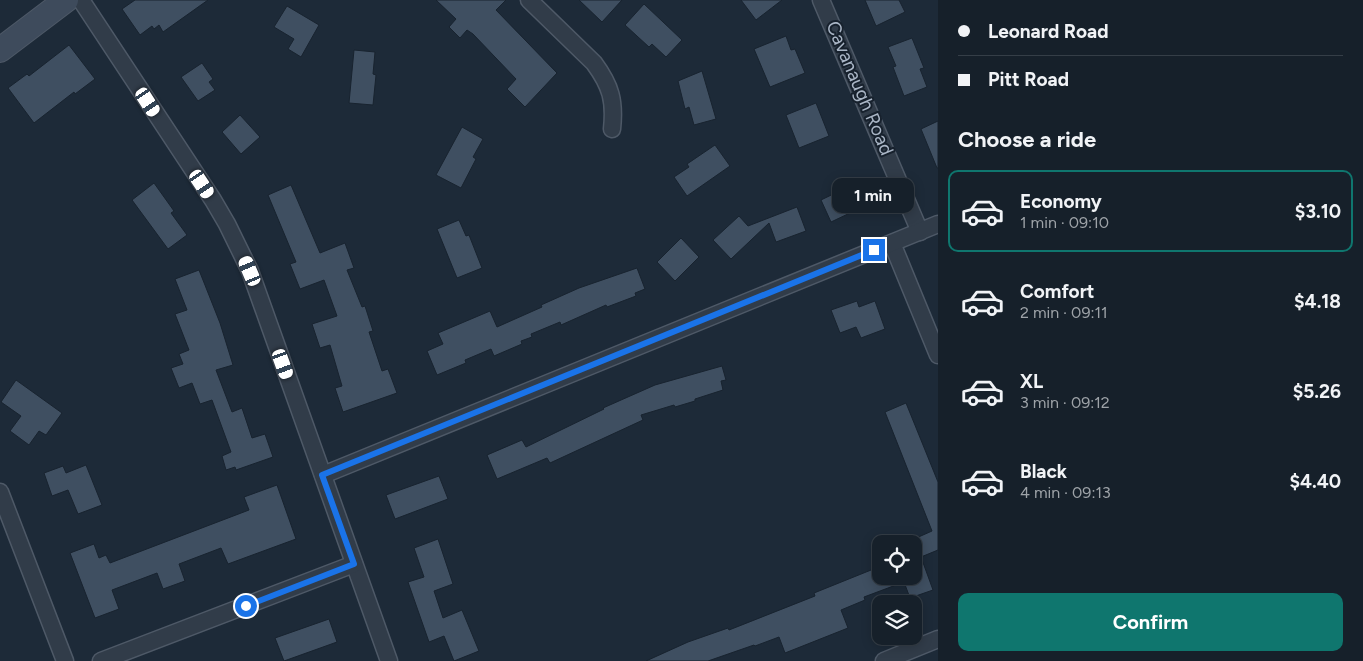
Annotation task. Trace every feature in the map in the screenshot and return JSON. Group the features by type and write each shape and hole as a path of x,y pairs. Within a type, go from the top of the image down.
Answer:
{"street":[{"path":"0,50 66,0"},
{"path":"81,0 227,224 250,271 389,661"},
{"path":"529,0 594,63 602,74 609,86 612,100 612,129"},
{"name":"Cavanaugh Road","path":"821,0 920,232"},
{"path":"322,475 938,224"},
{"path":"892,243 938,355"},
{"path":"0,492 65,661"},
{"path":"101,661 354,564"},
{"path":"884,661 938,639"}],"building":[{"path":"135,0 208,0 163,32 159,25 154,29 152,26 140,35 122,9"},
{"path":"436,0 506,0 496,10 557,73 525,107 507,89 516,79 473,34 467,30 460,38 449,27 456,19"},
{"path":"579,0 622,0 602,22"},
{"path":"741,0 782,0 756,20"},
{"path":"865,0 899,0 905,12 876,26"},
{"path":"644,4 682,40 666,57 652,44 649,47 625,25"},
{"path":"287,6 319,25 301,57 288,49 294,39 274,27"},
{"path":"786,36 791,50 795,49 805,73 770,87 754,49"},
{"path":"912,38 924,68 920,69 927,87 904,96 893,67 896,66 888,47"},
{"path":"69,45 95,79 75,94 74,92 34,123 8,88 27,74 29,76"},
{"path":"354,50 375,52 373,74 376,75 373,105 349,103"},
{"path":"202,63 213,79 209,82 215,90 198,101 181,77"},
{"path":"702,71 716,119 694,125 689,107 685,109 678,81"},
{"path":"816,103 829,136 799,148 786,115"},
{"path":"240,115 260,137 241,154 222,132"},
{"path":"938,121 938,168 937,168 921,129"},
{"path":"462,127 483,139 473,157 476,159 461,188 436,175"},
{"path":"715,145 730,166 687,196 674,177 689,167 687,164"},
{"path":"858,182 869,204 831,222 821,200"},
{"path":"154,183 174,211 171,213 187,235 168,249 132,200"},
{"path":"291,185 320,253 345,243 354,268 347,270 362,307 365,306 373,331 369,332 382,371 388,369 397,393 343,412 335,388 342,386 330,345 320,348 312,324 337,316 324,280 300,289 290,264 296,262 268,195"},
{"path":"797,207 806,231 776,242 769,223 731,259 713,240 739,216 748,226"},
{"path":"459,220 466,236 469,235 482,268 457,278 437,229"},
{"path":"681,238 699,257 675,281 657,262"},
{"path":"637,268 645,289 635,293 636,296 607,307 606,305 561,325 560,322 531,334 532,337 521,341 522,344 494,356 491,349 465,360 466,363 437,375 427,351 443,344 438,333 490,311 497,327 579,288"},
{"path":"199,270 220,323 233,365 216,370 232,412 242,408 252,438 265,434 273,457 236,470 235,467 226,470 222,456 231,452 212,400 200,404 192,383 179,388 171,368 183,364 179,354 189,350 175,314 187,310 175,279"},
{"path":"857,301 859,307 875,301 885,329 861,338 856,327 840,333 831,310"},
{"path":"722,366 726,380 721,381 723,390 695,399 695,401 641,415 643,420 550,463 547,458 497,479 487,455 522,440 526,447 603,408 655,385"},
{"path":"16,380 62,413 46,435 39,431 29,445 10,431 21,416 1,402"},
{"path":"906,403 938,482 938,550 922,557 922,535 932,531 885,412"},
{"path":"86,465 102,505 78,514 68,490 52,496 44,473 63,466 66,473"},
{"path":"439,476 448,499 395,519 386,495"},
{"path":"277,485 296,539 228,564 221,548 179,564 185,581 163,589 157,573 112,590 119,609 95,618 70,553 94,544 99,558 106,555 110,563 249,510 244,497"},
{"path":"438,539 453,584 434,591 443,618 462,610 479,651 454,661 444,636 429,642 408,582 424,577 414,548"},
{"path":"922,560 933,590 919,595 909,595 905,585 922,585"},
{"path":"872,570 872,585 896,585 864,597 865,600 841,610 848,628 785,653 779,637 708,661 646,661 688,642 728,628 729,630 815,596 814,593"},
{"path":"329,619 337,642 284,661 275,638"}],"route":[{"path":"246,606 354,564 322,475 874,250"}]}
